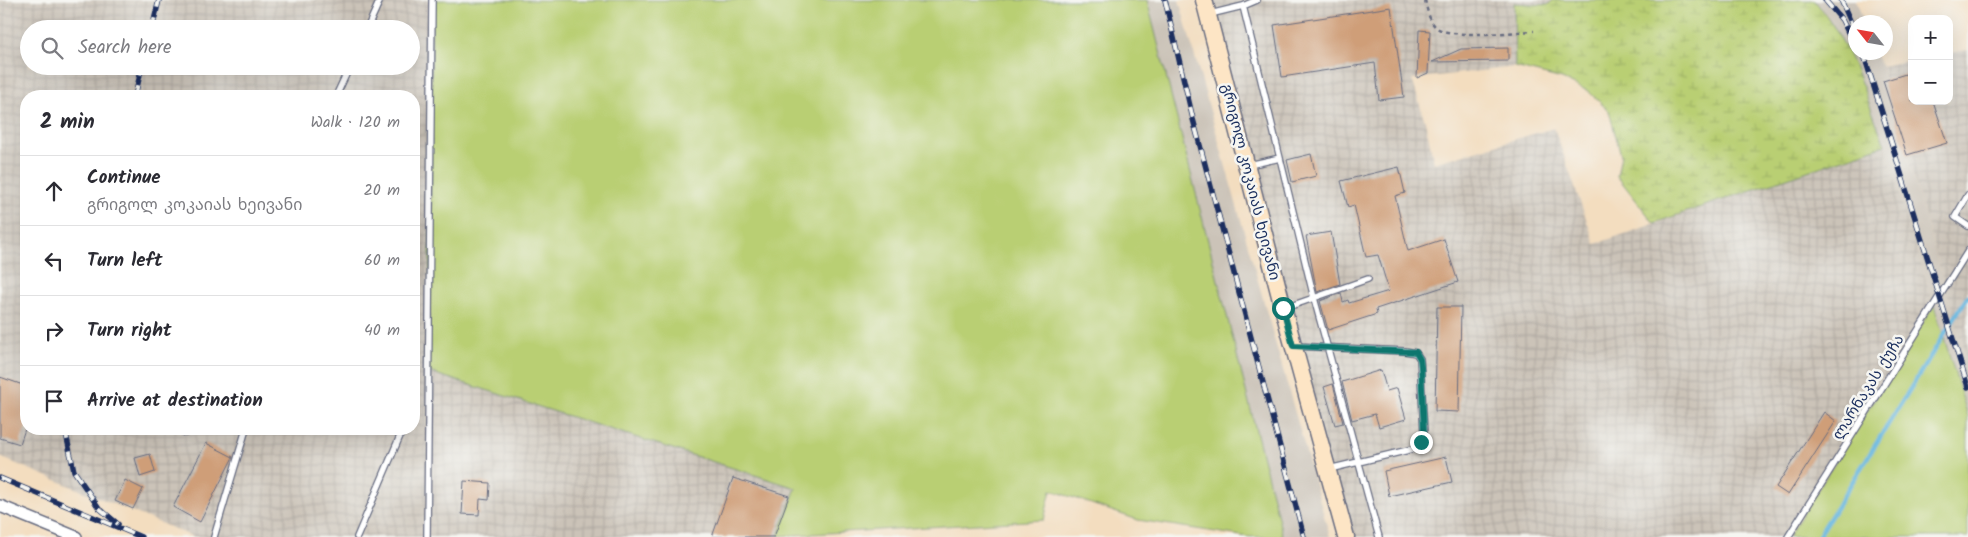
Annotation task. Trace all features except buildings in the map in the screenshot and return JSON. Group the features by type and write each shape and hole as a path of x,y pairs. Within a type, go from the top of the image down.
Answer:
{"main road":[{"name":"გრიგოლ კოკაიას ხეივანი","path":"1206,7 1293,346 1346,537"}],"street":[{"path":"0,506 76,537"}],"lane":[{"path":"371,20 380,0"},
{"path":"427,537 432,0"},
{"path":"1206,7 1243,6 1257,0"},
{"path":"1243,6 1314,298 1379,537"},
{"path":"339,90 346,75"},
{"path":"1246,165 1280,158"},
{"path":"1968,196 1955,218 1968,226"},
{"name":"ლარნაკას ქუჩა","path":"1788,537 1968,251"},
{"path":"1283,308 1368,278"},
{"path":"1293,346 1416,352 1420,359 1424,433 1421,442 1413,449 1327,469"},
{"path":"214,537 244,435"},
{"path":"357,537 400,435"}],"path":[{"path":"1425,0 1429,17 1437,28 1456,34 1534,31"}],"shaded area":[{"path":"0,0 432,0 429,372 796,488 777,537 194,537 0,457"},
{"path":"1147,0 1179,0 1330,537 1283,537"},
{"path":"1204,0 1553,0 1548,5 1514,3 1515,67 1412,79 1426,125 1434,163 1554,128 1595,244 1885,145 1934,305 1784,537 1346,537"},
{"path":"1814,0 1856,0 1861,15 1848,15 1848,60 1878,60 1881,66 1968,365 1968,416 1885,145 1827,15"},
{"path":"1968,50 1968,365 1881,66 1908,61 1908,105 1953,105 1953,52"}],"green space":[{"path":"432,0 1147,0 1283,537 1248,537 1138,520 1051,490 1044,520 778,536 796,488 429,372"},
{"path":"1553,0 1814,0 1827,16 1848,53 1848,60 1852,60 1856,69 1885,145 1654,223 1617,176 1621,155 1609,111 1588,91 1562,79 1515,67 1514,3 1548,5"},
{"path":"1934,305 1968,416 1968,537 1788,537"}],"waterway":[{"path":"1818,537 1968,296"}],"railway":[{"path":"154,20 159,0"},
{"path":"1165,0 1193,119 1304,537"},
{"path":"1825,0 1842,20 1848,32"},
{"path":"1841,0 1848,16"},
{"path":"1866,60 1968,387"},
{"path":"136,90 140,75"},
{"path":"66,435 74,471 99,508 118,524"},
{"path":"0,478 141,537"}],"route":[{"path":"1283,308 1293,346 1416,352 1420,359 1421,367 1424,433 1421,442"}]}
